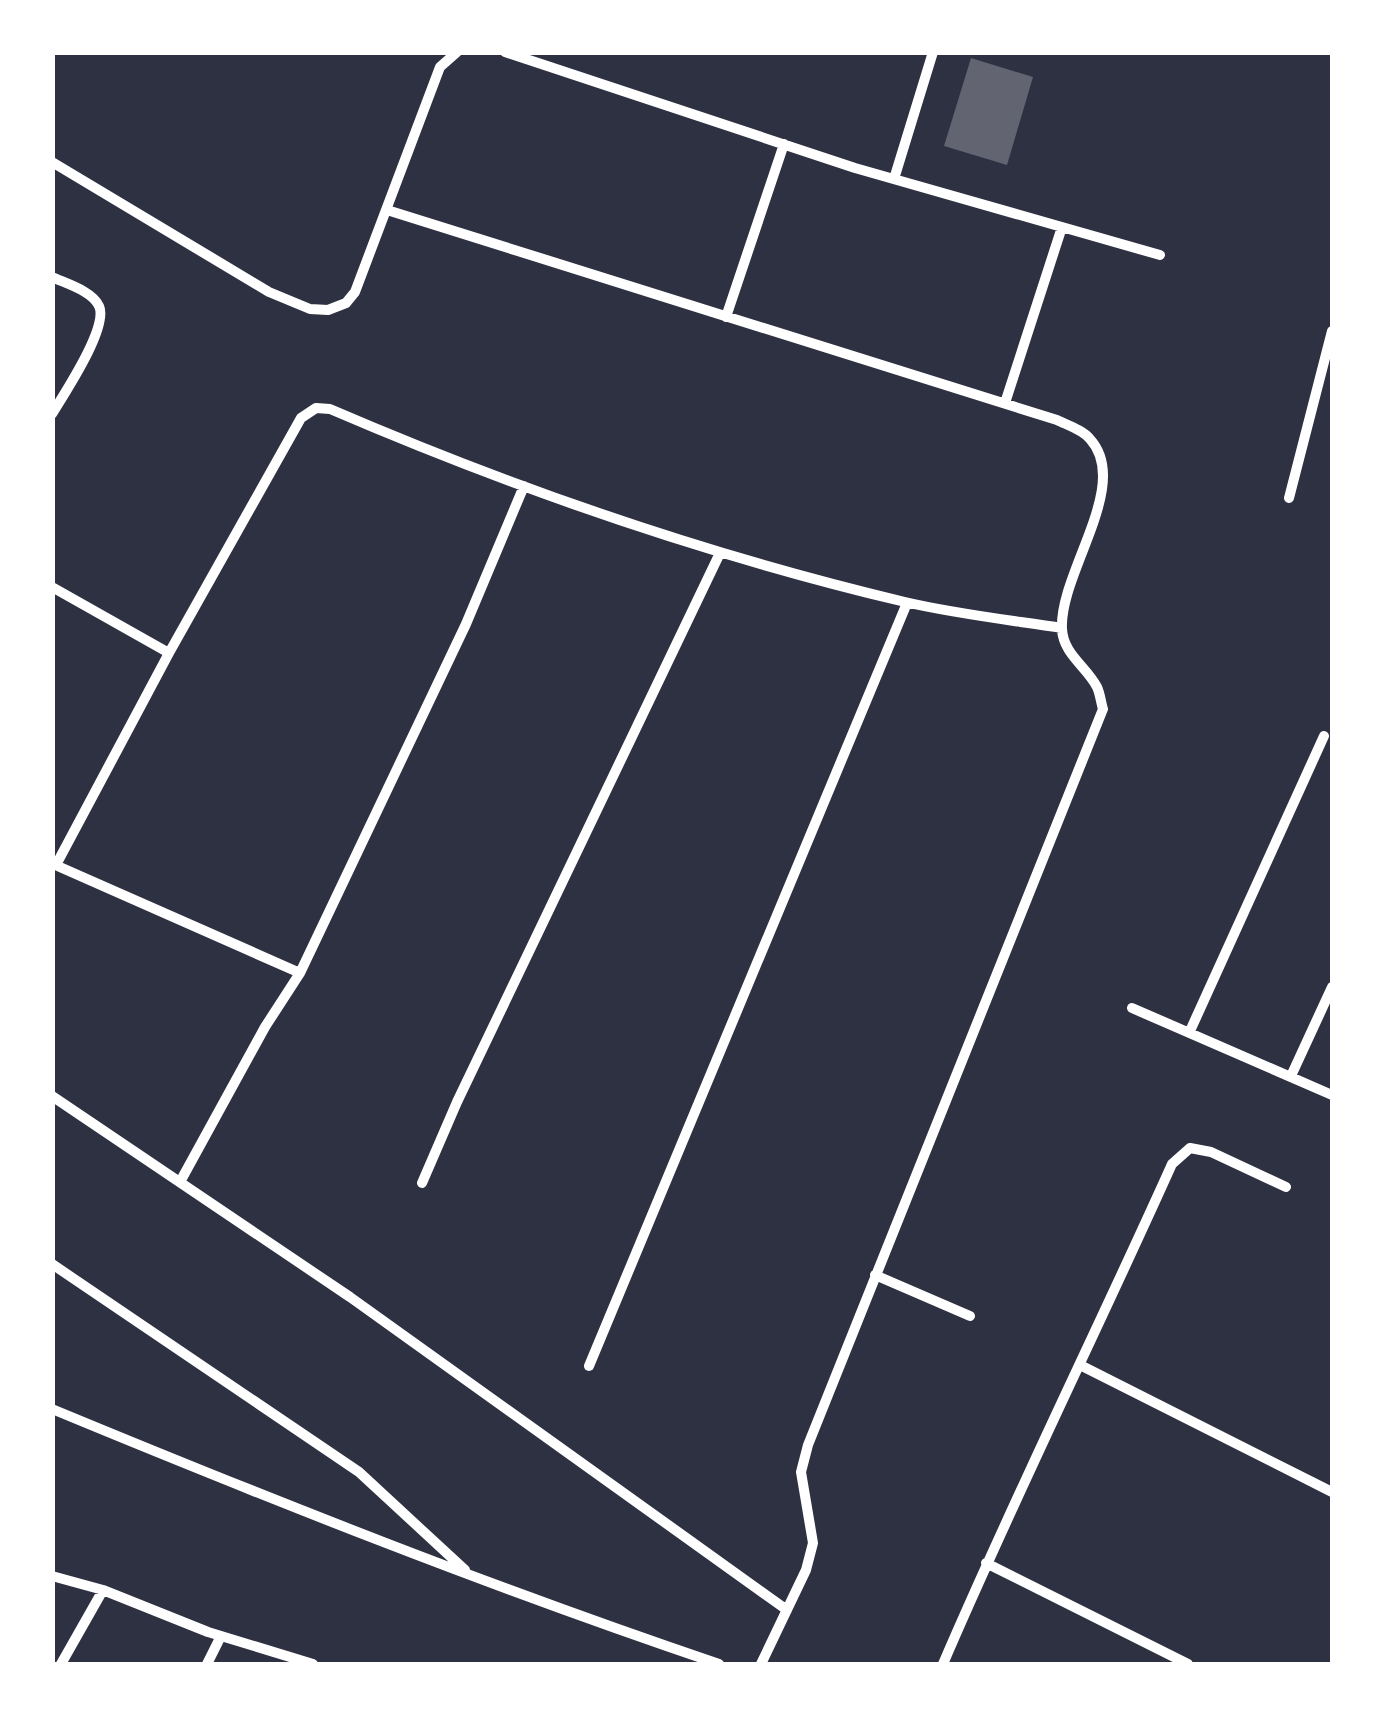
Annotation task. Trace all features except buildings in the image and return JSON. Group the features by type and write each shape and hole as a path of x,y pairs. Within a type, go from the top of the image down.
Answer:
{"street":[{"path":"52,162 268,292 310,308 328,310 346,302 355,292 440,68 457,52"},
{"path":"505,52 894,179 1160,255"},
{"path":"894,179 932,52"},
{"path":"726,317 784,144"},
{"path":"387,210 1057,420 1088,436 1103,458 1105,480 1068,595 1062,628 1067,647 1098,688 1102,709 808,1445 801,1472 813,1543 806,1570 760,1664"},
{"path":"1004,404 1062,227"},
{"path":"52,277 86,293 99,306 101,319 52,414"},
{"path":"1289,498 1332,331"},
{"path":"300,973 54,864 301,418 316,408 330,408 448,460 720,553 908,602 1062,628"},
{"path":"180,1182 265,1027 300,973 466,624 524,486"},
{"path":"422,1183 720,553"},
{"path":"52,587 169,653"},
{"path":"589,1366 908,602"},
{"path":"1190,1031 1324,736"},
{"path":"1290,1076 1332,988"},
{"path":"1132,1008 1332,1095"},
{"path":"52,1096 350,1298 786,1610"},
{"path":"943,1664 1172,1164 1190,1148 1211,1152 1286,1187"},
{"path":"52,1264 359,1472 470,1574"},
{"path":"875,1276 970,1316"},
{"path":"1082,1366 1332,1492"},
{"path":"52,1408 470,1574 719,1664"},
{"path":"986,1563 1188,1664"},
{"path":"52,1576 103,1590 221,1636 314,1664"},
{"path":"61,1664 103,1590"},
{"path":"207,1664 221,1636"}]}
